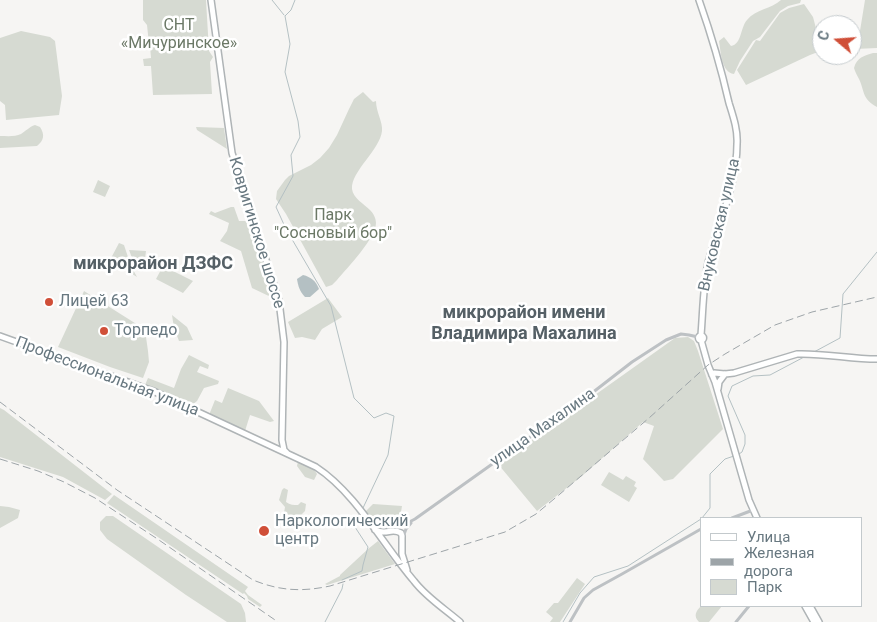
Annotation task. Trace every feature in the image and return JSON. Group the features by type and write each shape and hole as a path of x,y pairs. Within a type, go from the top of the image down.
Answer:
{"main road":[{"name":"Ковригинское шоссе","path":"211,0 232,153 279,301 284,342 282,436 280,446"},
{"name":"Внуковская улица","path":"699,0 713,40 738,144 733,177 707,269 700,338 704,353 716,375 718,392 749,500 756,517"},
{"name":"Профессиональная улица","path":"0,336 153,391 268,444 280,446 287,453 316,468 332,479 354,502 387,547"},
{"path":"718,392 719,382 716,375 734,373 798,354 877,359"},
{"path":"375,530 384,533 392,531 401,532 404,563 409,576"},
{"path":"392,531 385,538 387,547 420,588 460,622"},
{"path":"387,547 396,551 402,546"},
{"path":"805,607 814,622"},
{"path":"811,607 819,622"}],"street":[{"name":"улица Махалина","path":"392,531 415,519 592,393 632,362 666,340 681,334 689,334 700,338"},
{"path":"735,517 753,510"},
{"path":"402,539 406,529 415,519"},
{"path":"570,622 584,598 593,590 700,530"},
{"path":"736,622 748,607"}],"green space":[{"name":"СНТ «Мичуринское»","path":"143,0 206,0 209,51 213,57 210,62 212,94 153,95 151,66 144,66 143,59 151,58 147,25 143,20"},
{"path":"781,0 801,0 800,3 788,6 780,11 760,37 753,41 734,74 726,70 722,61 719,41 724,37 731,46 735,45 745,23 751,16"},
{"path":"865,0 877,0 877,48 862,49 862,18"},
{"path":"804,4 812,16 812,54 746,85 737,70 756,40 760,41 780,13 789,8"},
{"path":"21,31 50,37 55,41 62,96 59,115 6,120 5,105 0,101 0,38"},
{"path":"877,53 877,107 866,98 854,68 855,65 862,65 862,57"},
{"name":"Парк \"Сосновый бор\"","path":"363,92 373,102 376,101 382,131 376,146 356,175 352,189 357,198 375,217 375,229 360,253 332,285 326,287 276,199 277,191 289,176 311,165 329,148 354,99"},
{"path":"35,125 40,127 43,132 41,142 37,146 0,148 0,136 19,135"},
{"path":"196,127 224,128 227,149 197,130"},
{"path":"98,180 110,186 105,197 93,192"},
{"path":"234,207 239,221 249,221 276,297 273,298 252,288 241,251 220,241 227,231 229,223 209,214 211,211 215,213"},
{"path":"119,243 124,245 137,277 110,260"},
{"path":"129,250 146,251 144,266 134,263"},
{"path":"163,266 193,281 183,293 156,279"},
{"name":"Торпедо","path":"84,291 138,325 146,337 148,351 149,362 143,378 58,347"},
{"path":"328,298 342,317 322,329 315,340 302,337 295,338 288,322"},
{"path":"172,315 187,327 193,340 179,341"},
{"path":"688,337 694,341 698,351 723,429 673,479 664,481 643,459 654,426 643,422 582,476 537,511 498,464 675,338"},
{"path":"189,355 209,365 208,369 200,366 197,372 219,381 218,384 204,388 197,401 192,405 145,385 148,378 174,388"},
{"path":"228,388 259,401 274,421 270,422 250,415 245,431 209,415 215,400 222,403"},
{"path":"0,408 112,494 105,500 63,477 0,457"},
{"path":"298,461 313,468 317,474 314,480 305,477 297,466"},
{"path":"609,472 623,480 626,476 636,482 634,486 637,488 629,502 601,485"},
{"path":"284,488 288,490 286,502 294,505 298,505 301,502 306,504 305,511 289,527 287,526 292,516 284,513 285,507 279,500"},
{"path":"114,495 248,587 245,591 248,595 262,605 260,607 248,599 244,593 107,503"},
{"path":"373,504 402,506 399,524 379,531 365,512"},
{"path":"0,506 20,510 18,518 0,528"},
{"path":"106,516 113,516 241,604 246,622 227,622 107,539 100,530 100,522"},
{"path":"378,541 395,564 327,585 325,584 340,576"},
{"path":"577,578 585,584 560,622 550,622 553,618 546,612 554,603 558,603"},
{"path":"700,607 721,607 709,622 699,622 696,618"}],"shaded area":[{"path":"303,275 313,280 319,289 310,297 305,297 299,286 297,279"}],"waterway":[{"path":"272,0 284,15"},
{"path":"295,0 291,10 285,16 290,44 285,72 298,121 300,137 291,155 293,176 276,207 286,229 331,306 354,398 374,418 386,413 394,416 388,455 363,508"},
{"path":"814,352 840,338 843,294 877,252"},
{"path":"739,454 742,452 745,444 745,435 728,396 732,386 753,376 770,375 806,356"},
{"path":"703,517 710,508 710,474 725,459 734,456"},
{"path":"342,580 362,571 368,547 353,524 359,514"},
{"path":"563,622 580,593 594,577 628,566 700,520"},
{"path":"325,622 343,584"}],"railway":[{"path":"0,402 117,490 253,580 282,588 310,589 330,586 505,532 536,514 708,365 725,354 775,325 812,312 877,297"},
{"path":"0,459 38,471 95,498 278,622"}],"place":[{"name":"Лицей 63","path":"49,302"},
{"name":"Торпедо","path":"104,331"},
{"name":"Наркологический центр","path":"264,531"}],"district":[{"name":"микрорайон ДЗФС","path":"153,264"},
{"name":"микрорайон имени Владимира Махалина","path":"524,323"}]}
